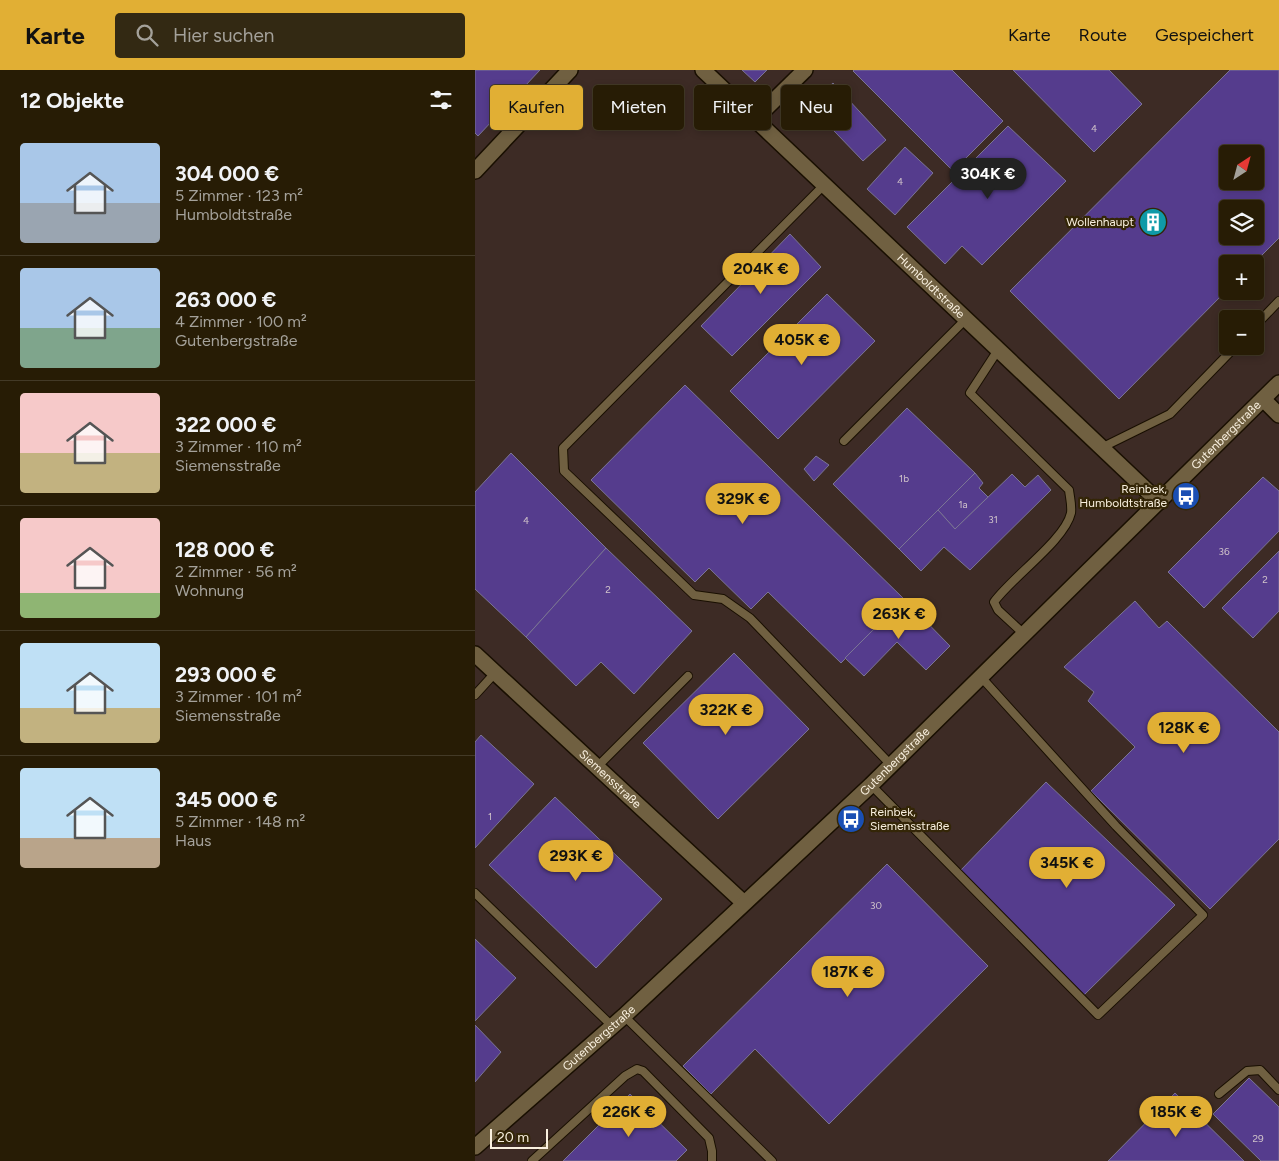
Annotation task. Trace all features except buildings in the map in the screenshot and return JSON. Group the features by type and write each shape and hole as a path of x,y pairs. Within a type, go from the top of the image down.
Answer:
{"street":[{"path":"475,171 570,70"},
{"name":"Humboldtstraße","path":"703,70 719,85"},
{"path":"771,103 805,70"},
{"name":"Humboldtstraße","path":"766,130 1159,502"},
{"name":"Gutenbergstraße","path":"475,1147 624,1016 891,765 1279,383"},
{"path":"1263,399 1279,415"},
{"name":"Siemensstraße","path":"475,654 743,904"}],"lane":[{"path":"824,185 563,448 565,471 693,595 723,599 750,618 891,765"},
{"path":"1264,317 1279,301"},
{"path":"844,441 966,319"},
{"path":"998,350 970,393 1069,490 1072,504 1070,515 1056,539 1007,586 994,602 998,610 1024,634"},
{"path":"1101,448 1170,414 1227,355"},
{"path":"475,695 495,673"},
{"path":"597,767 688,676"},
{"path":"871,784 1098,1015 1196,922 1203,915 1116,826 981,677"},
{"path":"475,893 612,1026"},
{"path":"624,1016 772,1161"},
{"path":"532,1161 625,1076 637,1069 643,1071 709,1138 712,1161"},
{"path":"1219,1094 1247,1071 1260,1070 1279,1090"}],"shaded area":[{"path":"475,70 1279,70 1279,1161 475,1161"}],"place":[{"name":"Wollenhaupt","path":"1153,222"},
{"name":"Reinbek, Humboldtstraße","path":"1186,496"},
{"name":"Reinbek, Siemensstraße","path":"851,819"}]}
